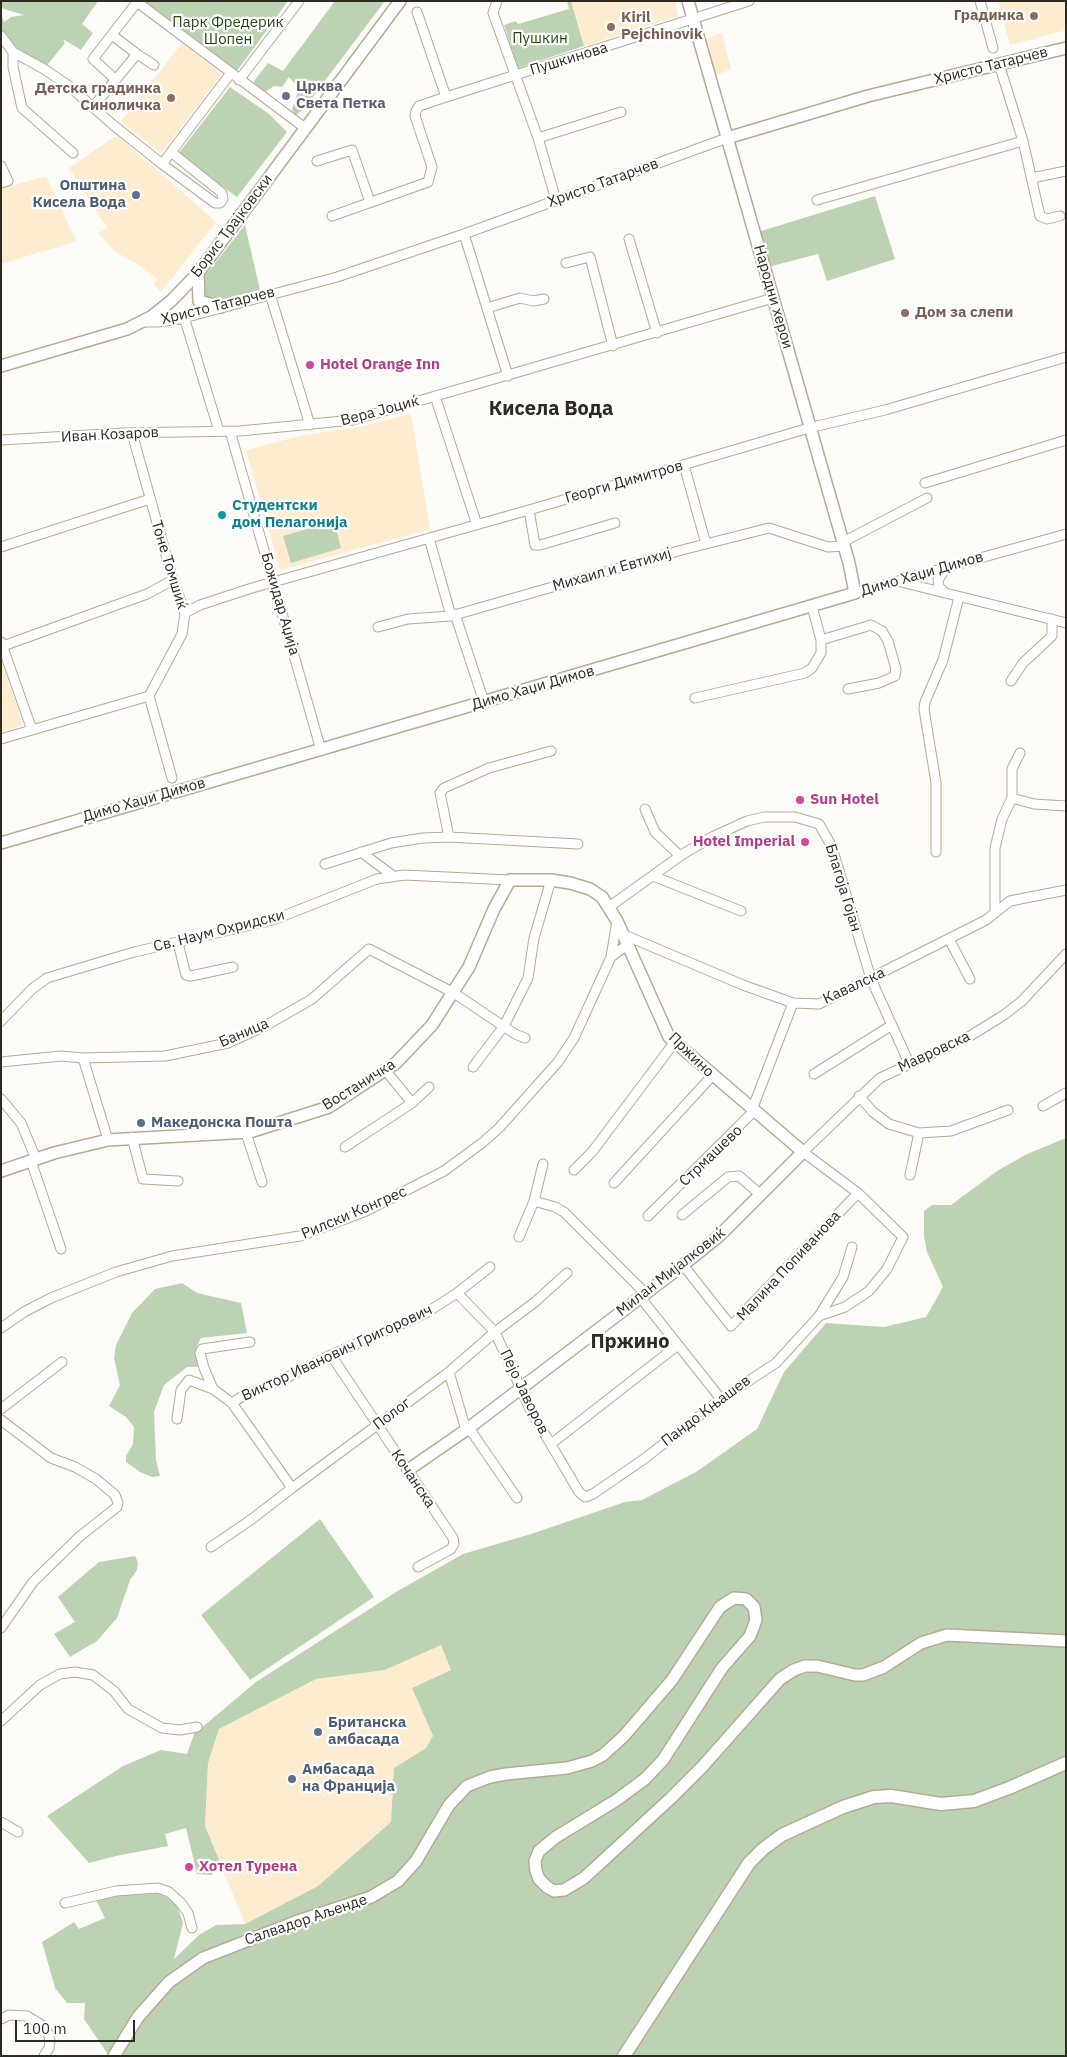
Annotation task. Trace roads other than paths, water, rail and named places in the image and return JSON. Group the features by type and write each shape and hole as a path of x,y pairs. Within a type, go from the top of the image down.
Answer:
{"main road":[{"path":"624,2056 749,1863 763,1849 782,1835 843,1807 874,1797 892,1796 941,1804 974,1800 1066,1763"}],"street":[{"path":"239,80 299,1"},
{"name":"Борис Трајковски","path":"1,366 119,332 143,322 171,301 198,272 400,1"},
{"path":"496,1 493,13 538,138 556,200"},
{"name":"Народни херои","path":"688,1 843,544 855,593"},
{"name":"Пушкинова","path":"332,216 428,182 432,167 415,116 419,106 749,1"},
{"path":"980,1 993,48"},
{"path":"116,80 93,59 138,2 305,128"},
{"path":"417,12 446,96"},
{"path":"112,35 154,65"},
{"path":"1,36 13,52 44,69 162,164 215,203 220,204 223,199 222,193 171,152"},
{"name":"Христо Татарчев","path":"143,322 157,322 184,317 337,276 464,234 727,138 868,96 1066,48"},
{"path":"13,52 13,67 22,108 73,154"},
{"path":"92,107 137,54"},
{"path":"999,64 1032,178 1040,216 1047,219 1060,216"},
{"path":"162,164 230,73"},
{"path":"538,138 621,112"},
{"path":"817,200 1022,141"},
{"path":"317,162 352,150 370,202"},
{"path":"1,166 4,182"},
{"path":"1032,178 1066,171"},
{"path":"464,234 508,376"},
{"path":"629,238 657,333"},
{"path":"566,263 590,256 613,346"},
{"path":"198,272 199,300 221,307"},
{"path":"270,294 310,425"},
{"path":"487,308 520,298 532,301 544,299"},
{"name":"Вера Јоциќ","path":"218,431 353,420 773,298"},
{"path":"184,317 218,431"},
{"name":"Георги Димитров","path":"185,613 200,605 274,582 809,428 885,410 1066,357"},
{"path":"435,396 477,525"},
{"name":"Иван Козаров","path":"1,440 132,433 218,431"},
{"name":"Божидар Аџија","path":"230,431 321,750"},
{"name":"Тоне Томшиќ","path":"132,433 173,580 185,613 182,634 149,696"},
{"path":"925,483 1066,440"},
{"path":"684,465 706,544"},
{"path":"843,544 928,498"},
{"path":"1,547 150,499"},
{"path":"529,510 534,545 540,545 616,523"},
{"name":"Михаил и Евтихиј","path":"378,627 408,619 453,615 768,528 828,548 843,544"},
{"name":"Димо Хаџи Димов","path":"1,843 855,593 901,582 1066,534"},
{"path":"429,538 453,615 484,699"},
{"path":"945,568 938,580 939,586 945,593"},
{"path":"32,730 2,644 146,594 173,580"},
{"path":"901,582 1066,623"},
{"path":"936,852 936,783 924,709 925,702 943,660 959,597"},
{"path":"695,698 807,672 818,658 821,640 812,606"},
{"path":"1011,681 1023,663 1052,636 1052,619"},
{"path":"821,640 871,625 882,631 888,641 896,669 895,676 879,683 848,689"},
{"path":"1,739 149,696 172,778"},
{"path":"449,837 440,793 444,788 489,768 551,751"},
{"path":"995,913 995,848 1002,819 1012,798 1012,769 1020,753"},
{"path":"1012,798 1034,804 1066,806"},
{"path":"645,809 655,832 680,856"},
{"name":"Благоја Гојан","path":"609,907 680,856 714,836 755,819 795,817 819,824 832,847 871,979 909,1063"},
{"path":"325,864 406,840 449,837 578,844"},
{"path":"362,852 392,875"},
{"name":"Св. Наум Охридски","path":"1,1021 32,989 47,978 121,956 273,920 359,885 392,875 510,880"},
{"path":"653,876 741,911"},
{"name":"Пржино","path":"510,880 551,880 590,890 602,897 617,921 666,1031 674,1043 803,1152 858,1193 903,1237"},
{"name":"Востаничка","path":"1,1171 108,1140 132,1137 246,1133 329,1106 386,1070 425,1033 454,993 510,880"},
{"path":"473,1067 504,1026 528,978 534,938 551,880"},
{"name":"Кавалска","path":"622,934 743,985 793,1003 819,1004 949,939 1014,900 1066,890"},
{"name":"Рилски Конгрес","path":"1,1328 24,1312 51,1298 116,1272 172,1256 300,1236 366,1211 444,1171 499,1128 558,1062 574,1038 610,957 617,921"},
{"path":"949,939 970,979"},
{"path":"178,943 186,975 191,976 232,967"},
{"path":"610,957 627,945"},
{"name":"Баница","path":"1,1062 61,1056 83,1058 165,1056 228,1043 265,1026 312,998 369,949 454,993"},
{"name":"Мавровска","path":"803,1152 859,1096 880,1078 970,1036 1004,1015 1022,1001 1066,954"},
{"path":"454,993 525,1038"},
{"name":"Стрмашево","path":"648,1216 744,1124 752,1110 793,1003"},
{"path":"814,1074 892,1025"},
{"path":"574,1170 592,1152 674,1043"},
{"path":"83,1058 108,1140"},
{"path":"386,1070 412,1103"},
{"path":"614,1183 712,1076"},
{"path":"345,1147 412,1103 428,1087"},
{"path":"1043,1106 1066,1093"},
{"path":"859,1096 873,1112 889,1124 919,1132 951,1130 1008,1110"},
{"path":"1,1099 21,1123 61,1249"},
{"path":"910,1175 919,1132"},
{"path":"246,1133 262,1182"},
{"path":"132,1137 143,1180 178,1181"},
{"name":"Милан Мијалковиќ","path":"408,1470 468,1429 683,1265 719,1236 803,1152"},
{"path":"519,1238 534,1201 543,1164"},
{"path":"682,1215 728,1177 739,1176 760,1195"},
{"name":"Малина Попиванова","path":"683,1265 731,1326 858,1193"},
{"path":"534,1201 555,1207 564,1212 643,1295 721,1399"},
{"name":"Пандо Књашев","path":"819,1316 844,1307 869,1291 887,1268 903,1237"},
{"name":"Пандо Књашев","path":"585,1497 593,1494 644,1459 721,1399 776,1363 819,1316 843,1277 852,1247"},
{"name":"Виктор Иванович Григорович","path":"232,1403 331,1355 426,1313 457,1293 490,1266"},
{"name":"Полог","path":"211,1547 252,1519 448,1372 495,1332 535,1302 567,1273"},
{"name":"Пејо Јаворов","path":"457,1293 495,1332 520,1388 579,1492 585,1497"},
{"name":"Виктор Иванович Григорович","path":"213,1388 204,1368 200,1353 202,1349 250,1342"},
{"path":"551,1444 678,1344"},
{"name":"Кочанска","path":"331,1355 376,1426 453,1538 454,1544 451,1549 418,1567"},
{"path":"1,1409 62,1362"},
{"path":"448,1372 468,1429 518,1498"},
{"name":"Виктор Иванович Григорович","path":"177,1419 181,1390 186,1382 194,1380 213,1388 232,1403 292,1488"},
{"path":"1,1420 51,1458 75,1467 96,1479 115,1494 118,1507 92,1525 33,1582 1,1628"},
{"name":"Салвадор Аљенде","path":"114,2056 138,2017 168,1982 203,1958 295,1922 366,1899 389,1888 407,1873 416,1861 438,1820 458,1793 474,1783 490,1777 567,1768 592,1761 603,1755 624,1736 672,1680 720,1607 734,1598 746,1599 751,1602 756,1620 750,1636 722,1668 663,1760 630,1791 556,1837 539,1851 535,1865 539,1879 551,1889 564,1890 584,1878 671,1798 703,1766 780,1679 794,1670 805,1666 817,1666 855,1675 863,1675 884,1667 921,1643 939,1636 1066,1639"},
{"path":"1,1721 40,1685 60,1674 75,1672 93,1675 114,1691 128,1709 162,1728 180,1730 197,1727"},
{"path":"1,1822 18,1832"},
{"path":"65,1903 116,1891 158,1888 169,1892 180,1902 188,1913 192,1928"},
{"path":"1,2019 9,2015 26,2016 42,2025 48,2033 50,2041 49,2048 44,2056"}],"place":[{"name":"Градинка","path":"1034,16"},
{"name":"Kiril Pejchinovik","path":"611,27"},
{"name":"Црква Света Петка","path":"286,96"},
{"name":"Детска градинка Синоличка","path":"171,98"},
{"name":"Општина Кисела Вода","path":"136,195"},
{"name":"Дом за слепи","path":"905,313"},
{"name":"Hotel Orange Inn","path":"310,365"},
{"name":"Студентски дом Пелагонија","path":"222,515"},
{"name":"Sun Hotel","path":"800,800"},
{"name":"Hotel Imperial","path":"805,842"},
{"name":"Македонска Пошта","path":"141,1123"},
{"name":"Британска амбасада","path":"318,1732"},
{"name":"Амбасада на Франција","path":"292,1779"},
{"name":"Хотел Турена","path":"189,1867"}],"district":[{"name":"Кисела Вода","path":"551,409"},
{"name":"Пржино","path":"630,1342"}],"park label":[{"name":"Парк Фредерик Шопен","path":"228,32"},
{"name":"Пушкин","path":"540,39"}]}
